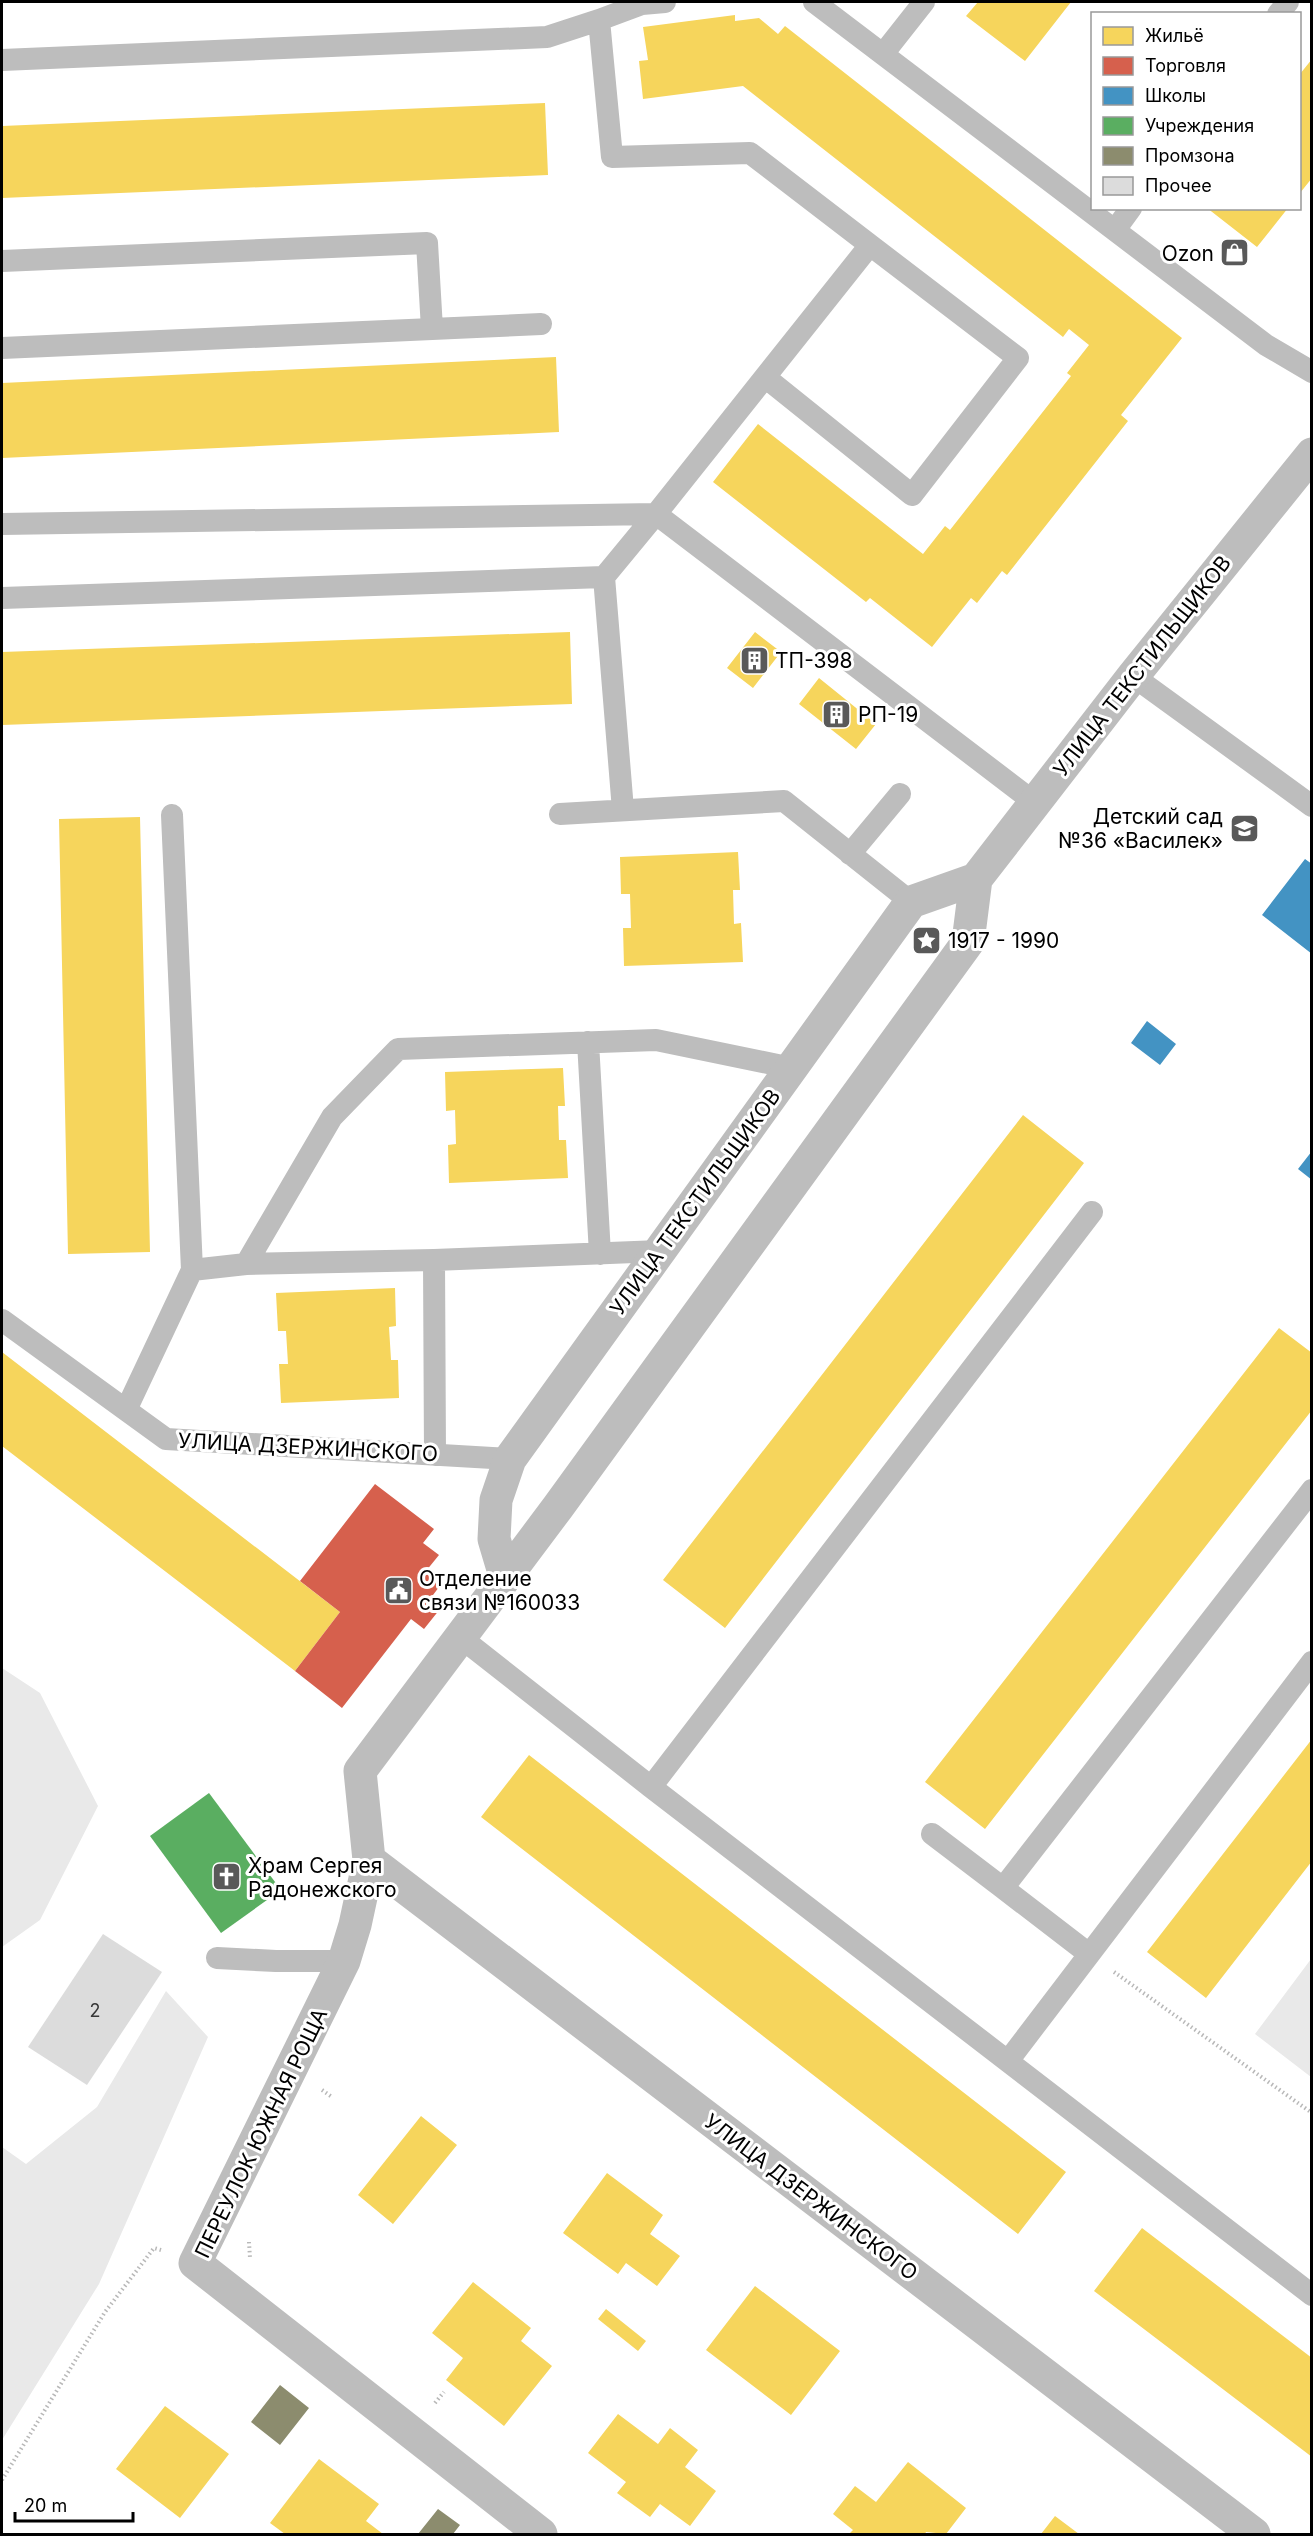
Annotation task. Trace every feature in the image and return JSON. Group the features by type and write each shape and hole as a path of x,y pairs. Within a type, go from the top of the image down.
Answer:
{"street":[{"name":"УЛИЦА ТЕКСТИЛЬЩИКОВ","path":"369,1860 360,1771 558,1507 968,942 976,879 1133,676 1311,454"},
{"path":"911,902 976,879"},
{"name":"УЛИЦА ТЕКСТИЛЬЩИКОВ","path":"505,1576 494,1539 496,1500 510,1459 911,902"},
{"name":"ПЕРЕУЛОК ЮЖНАЯ РОЩА","path":"369,1860 355,1925 344,1961 195,2263 541,2535"},
{"name":"УЛИЦА ДЗЕРЖИНСКОГО","path":"369,1860 1254,2535"}],"lane":[{"path":"2,60 548,38 642,4 665,2"},
{"path":"814,2 1266,345 1311,372"},
{"path":"883,54 924,2"},
{"path":"599,20 612,157 750,153 1018,358 912,495 765,377"},
{"path":"1115,230 1130,210"},
{"path":"2,261 427,243 432,329"},
{"path":"622,810 604,577 870,245"},
{"path":"2,348 541,324"},
{"path":"2,524 656,514 1034,802"},
{"path":"2,598 604,577"},
{"path":"1133,676 1311,806"},
{"path":"850,854 900,794"},
{"path":"560,814 784,801 911,902"},
{"path":"126,1410 192,1270 172,815"},
{"path":"246,1264 332,1117 398,1049 656,1040 792,1068"},
{"path":"588,1042 600,1254"},
{"path":"651,1787 1092,1212"},
{"path":"192,1270 246,1264 434,1260 660,1251"},
{"path":"434,1260 435,1455"},
{"name":"УЛИЦА ДЗЕРЖИНСКОГО","path":"2,1320 166,1439 510,1459"},
{"path":"1003,1888 1311,1490"},
{"path":"460,1637 651,1787 1311,2295"},
{"path":"1008,2061 1311,1662"},
{"path":"932,1834 1089,1954"},
{"path":"217,1958 344,1961"}],"path":[{"path":"1089,1954 1311,2113"},
{"path":"250,2231 248,2250 250,2260"},
{"path":"2,2480 105,2312 154,2248 195,2263"}],"shaded area":[{"path":"2,1668 40,1693 98,1806 40,1920 2,1947"},
{"path":"1311,1959 1311,2077 1255,2034"},
{"path":"166,1991 208,2037 99,2284 2,2440 2,2147 26,2164 97,2107"}],"building: Жильё":[{"path":"978,2 1071,2 1025,61 966,16"},
{"path":"735,15 735,21 759,18 778,34 785,26 1182,338 1121,415 1128,421 1007,575 1002,571 977,603 971,598 932,647 870,598 866,602 713,482 758,424 923,554 945,526 950,530 1071,376 1067,373 1089,345 1069,329 1063,337 743,86 643,99 639,61 648,60 643,27"},
{"path":"1312,59 1312,178 1301,192 1301,73"},
{"path":"545,103 548,175 2,198 2,126"},
{"path":"1210,210 1286,210 1257,247"},
{"path":"556,357 559,432 2,458 2,383"},
{"path":"570,632 572,704 2,725 2,652"},
{"name":"ТП-398","path":"755,632 781,652 753,688 727,668"},
{"name":"РП-19","path":"819,678 876,724 856,749 799,704"},
{"path":"140,817 150,1252 68,1254 59,819"},
{"path":"738,852 740,890 733,890 734,924 741,923 743,962 624,966 623,928 631,928 630,894 621,894 620,857"},
{"path":"563,1068 565,1106 558,1106 559,1140 566,1140 568,1178 449,1183 448,1145 456,1144 455,1110 446,1111 445,1072"},
{"path":"1023,1115 1084,1163 725,1628 663,1580"},
{"path":"395,1288 396,1326 389,1327 391,1360 398,1360 399,1398 281,1403 279,1364 288,1364 286,1331 278,1331 276,1293"},
{"path":"1279,1328 1312,1353 1312,1410 985,1829 925,1782"},
{"path":"2,1352 340,1612 295,1671 2,1446"},
{"path":"1312,1739 1312,1861 1206,1998 1147,1952"},
{"path":"529,1755 1066,2172 1018,2234 481,1817"},
{"path":"421,2116 457,2145 393,2224 358,2195"},
{"path":"607,2173 663,2215 650,2234 680,2256 657,2286 626,2263 618,2274 563,2233"},
{"path":"1142,2228 1312,2358 1312,2457 1094,2291"},
{"path":"473,2282 531,2328 521,2341 552,2366 504,2426 446,2380 463,2358 432,2333"},
{"path":"755,2286 840,2351 791,2415 706,2350"},
{"path":"606,2309 646,2341 638,2351 598,2319"},
{"path":"165,2406 229,2454 180,2518 116,2469"},
{"path":"618,2414 658,2444 670,2428 698,2450 685,2467 716,2491 690,2526 660,2504 650,2517 617,2493 626,2482 588,2453"},
{"path":"319,2459 379,2504 366,2521 383,2534 285,2534 270,2523"},
{"path":"908,2462 966,2508 946,2534 926,2532 925,2534 849,2534 853,2530 833,2514 855,2486 876,2502"},
{"path":"1055,2516 1079,2534 1041,2534"}],"building: Торговля":[{"path":"375,1484 434,1529 423,1543 439,1555 426,1571 442,1583 433,1595 444,1604 424,1629 411,1619 342,1708 295,1671 340,1612 300,1581"}],"building: Школы":[{"path":"1305,859 1312,864 1312,954 1262,915"},
{"path":"1147,1021 1176,1044 1160,1065 1131,1043"},
{"path":"1312,1151 1312,1180 1298,1169"}],"building: Учреждения":[{"path":"209,1793 281,1890 221,1933 150,1836"}],"building: Промзона":[{"path":"280,2385 309,2408 280,2445 251,2422"},
{"path":"438,2509 460,2525 453,2534 418,2534"}],"building: Прочее":[{"path":"103,1934 162,1972 87,2085 28,2047"}],"place":[{"name":"Ozon","path":"1235,253"},
{"name":"ТП-398","path":"754,660"},
{"name":"РП-19","path":"837,714"},
{"name":"Детский сад №36 «Василек»","path":"1244,828"},
{"name":"1917 - 1990","path":"927,940"},
{"name":"Отделение связи №160033","path":"398,1590"},
{"name":"Храм Сергея Радонежского","path":"227,1877"}]}
